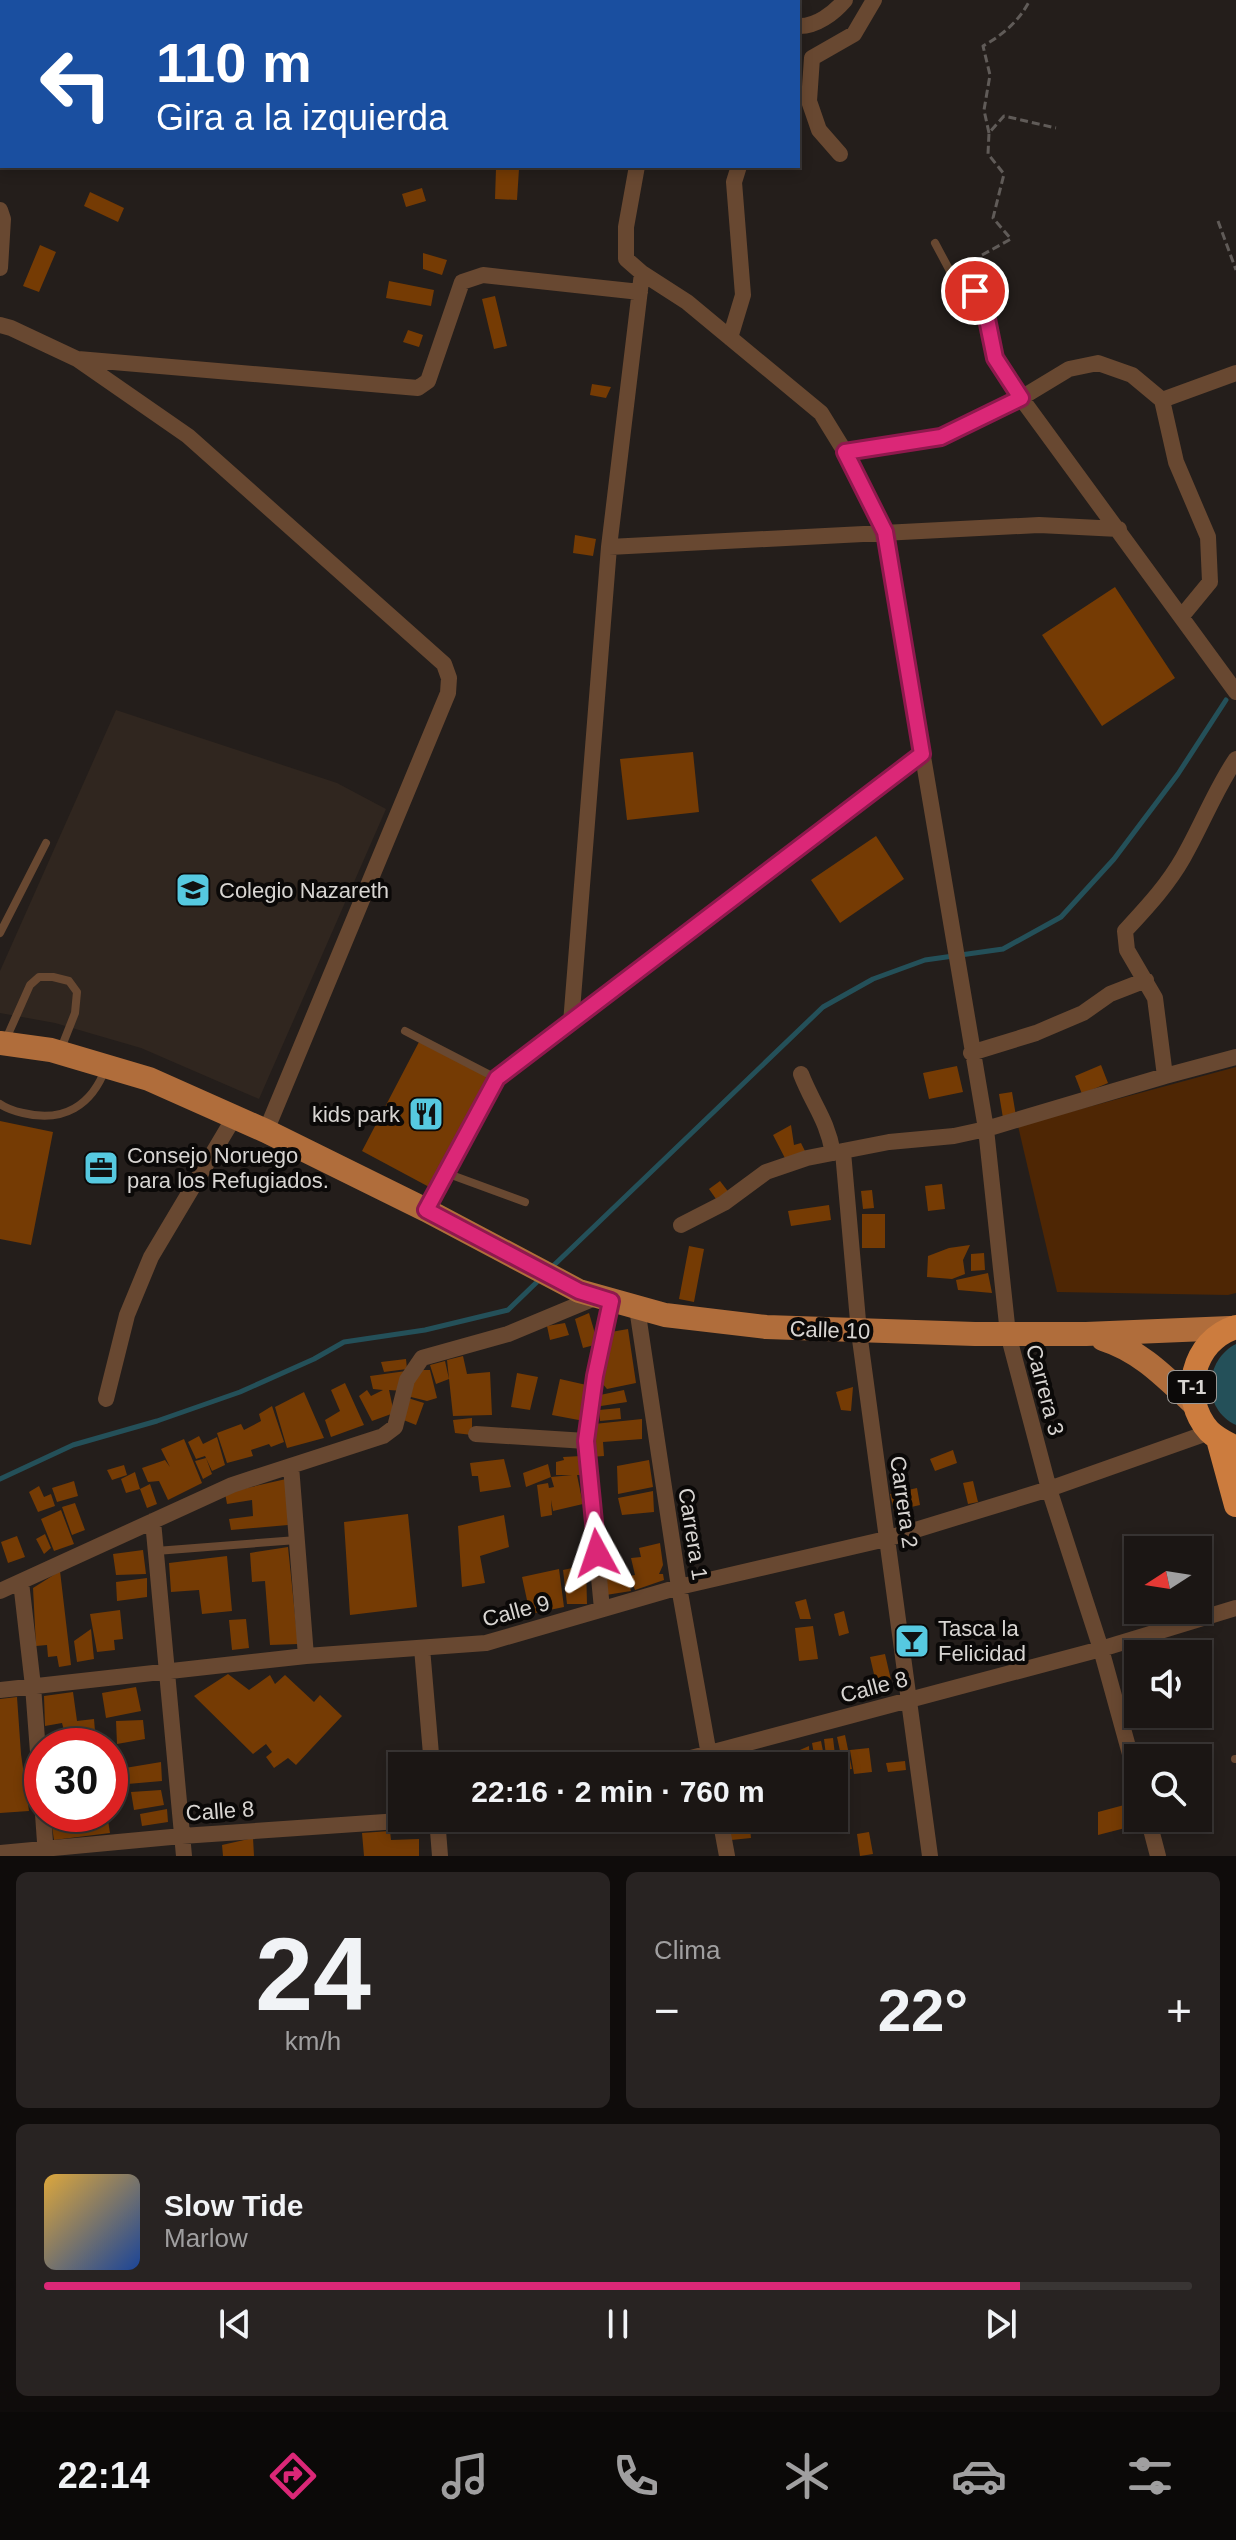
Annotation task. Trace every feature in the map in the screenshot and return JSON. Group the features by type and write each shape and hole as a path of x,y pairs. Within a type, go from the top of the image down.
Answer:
{"highway":[{"name":"T-1","path":"1233,1328 1215,1338 1203,1352 1195,1368 1192,1386 1194,1404 1221,1439 1236,1505"}],"main road":[{"name":"Calle 10","path":"2,1044 59,1053 149,1079 266,1131 596,1296 665,1315 713,1322 859,1332 1086,1334 1233,1328"},
{"name":"Calle 10","path":"1086,1334 1130,1349 1155,1367 1194,1404"}],"street":[{"path":"800,26 834,12 845,0"},
{"path":"840,154 819,130 809,101 812,58 854,34 874,0"},
{"path":"571,1023 609,547 642,273 626,259 626,227 637,168"},
{"path":"730,338 743,295 734,182 738,168"},
{"path":"0,210 3,219 0,268"},
{"name":"Carrera 3","path":"642,273 687,302 821,413 845,452 885,532 986,1129 1008,1334 1049,1489 1101,1649 1127,1744"},
{"path":"77,359 418,388 428,381 462,282 483,275 640,292"},
{"path":"0,325 77,359 188,436 444,664 449,678 448,693 266,1131"},
{"path":"845,452 941,437 1021,398 1069,369 1098,363 1132,375 1162,400 1176,462 1208,537 1210,582 1182,616"},
{"path":"1162,400 1236,373"},
{"path":"1021,398 1236,692"},
{"path":"609,547 1039,525 1119,529"},
{"path":"426,1210 497,1078 922,754"},
{"path":"1165,1076 1155,998 1127,950 1125,931 1161,892 1183,858 1223,778 1236,759"},
{"path":"971,1053 1036,1033 1083,1013 1110,994 1146,980"},
{"path":"681,1225 724,1203 766,1172 807,1158 889,1142 954,1136 986,1129 1236,1057"},
{"name":"Carrera 2","path":"801,1074 838,1153 886,1539 930,1856"},
{"path":"106,1399 127,1315 151,1257 235,1116"},
{"path":"0,1591 232,1485 389,1433 395,1427 407,1380 422,1358 508,1334 596,1296 595,1376 586,1441 602,1609"},
{"name":"Carrera 1","path":"637,1308 708,1752"},
{"path":"476,1434 586,1441"},
{"name":"Calle 9","path":"0,1690 306,1656 486,1643 679,1587 886,1539 1221,1439"},
{"path":"291,1466 306,1656"},
{"path":"153,1521 184,1856"},
{"path":"21,1582 36,1728"},
{"name":"Calle 8","path":"736,1752 1236,1608"},
{"path":"422,1648 431,1752"},
{"name":"Calle 8","path":"0,1853 46,1853 182,1836 388,1821"},
{"path":"44,1832 46,1853"},
{"path":"438,1832 440,1856"},
{"path":"723,1832 727,1856"},
{"path":"1152,1832 1158,1856"}],"lane":[{"path":"935,243 950,271 972,261 978,279 975,291 987,319 995,358 1021,398"},
{"path":"0,933 46,843"},
{"path":"2,1044 30,985 39,977 53,977 69,981 77,992 75,1013 59,1053"},
{"path":"405,1031 497,1078"},
{"path":"0,1104 33,1116 71,1112 88,1099 106,1066"},
{"path":"445,1172 525,1202"},
{"path":"156,1551 297,1540"}],"path":[{"path":"972,261 1011,239 993,218 1004,174 988,154 989,133 984,110 990,75 983,46 1003,34 1022,15 1030,0"},
{"path":"989,133 1004,116 1056,128"},
{"path":"1218,221 1236,270"}],"shaded area":[{"name":"Colegio Nazareth","path":"116,710 337,783 386,809 259,1099 141,1048 55,1023 0,1013 0,971"},
{"path":"1236,1067 1236,1293 1057,1292 1018,1126"}],"water":[{"path":"1236,1344 1236,1425 1217,1408 1211,1384 1218,1361 1225,1351"}],"building":[{"path":"496,168 519,169 517,200 495,199"},
{"path":"422,188 426,201 406,207 402,194"},
{"path":"90,192 124,208 118,222 84,206"},
{"path":"40,245 56,252 39,292 23,286"},
{"path":"423,253 447,260 442,275 423,269"},
{"path":"389,281 434,290 431,306 386,298"},
{"path":"495,296 507,346 494,349 482,299"},
{"path":"408,330 423,335 419,347 403,342"},
{"path":"592,384 611,387 606,398 590,395"},
{"path":"575,535 596,539 593,556 573,553"},
{"path":"1115,587 1175,678 1102,726 1042,635"},
{"path":"693,752 699,812 627,820 620,759"},
{"path":"876,836 904,879 840,923 811,880"},
{"name":"kids park","path":"420,1040 489,1076 431,1188 362,1151"},
{"path":"1101,1065 1108,1083 1082,1094 1075,1076"},
{"path":"957,1066 963,1092 929,1099 923,1073"},
{"path":"1012,1092 1016,1116 1003,1118 999,1094"},
{"path":"0,1121 53,1132 31,1245 0,1239"},
{"path":"791,1125 794,1145 801,1143 807,1155 788,1164 773,1135"},
{"path":"720,1181 730,1194 716,1199 709,1189"},
{"path":"942,1184 945,1209 928,1211 925,1186"},
{"path":"872,1190 874,1208 863,1209 861,1191"},
{"path":"829,1205 831,1220 791,1226 788,1211"},
{"path":"862,1214 885,1214 885,1248 862,1248"},
{"path":"970,1245 963,1260 965,1274 952,1279 927,1277 928,1256 949,1248"},
{"path":"689,1246 704,1249 694,1302 679,1299"},
{"path":"984,1253 985,1270 971,1271 971,1254"},
{"path":"988,1273 992,1293 958,1290 956,1280"},
{"path":"589,1313 598,1344 583,1348 575,1319"},
{"path":"565,1323 569,1335 550,1340 547,1326"},
{"path":"628,1329 636,1383 607,1389 601,1382 611,1332"},
{"path":"463,1356 467,1374 490,1372 492,1415 453,1416 447,1360"},
{"path":"406,1359 407,1369 384,1372 381,1362"},
{"path":"445,1361 449,1379 436,1384 430,1365"},
{"path":"416,1370 430,1370 437,1398 427,1401 411,1397 411,1374"},
{"path":"406,1371 403,1391 389,1390 394,1413 372,1421 359,1396 367,1390 371,1396 383,1390 373,1389 370,1376"},
{"path":"517,1373 538,1377 530,1410 511,1407"},
{"path":"560,1379 591,1386 584,1421 552,1415"},
{"path":"345,1383 364,1425 331,1437 325,1420 340,1411 331,1390"},
{"path":"853,1387 851,1411 841,1410 836,1392"},
{"path":"624,1390 627,1402 601,1406 600,1395"},
{"path":"304,1392 324,1438 287,1448 275,1407"},
{"path":"408,1398 424,1403 416,1425 401,1419"},
{"path":"272,1406 284,1442 251,1450 253,1456 227,1463 217,1433 241,1424 244,1430 261,1421 259,1414"},
{"path":"620,1408 621,1419 600,1421 599,1410"},
{"path":"472,1418 472,1435 455,1433 453,1420"},
{"path":"642,1419 642,1439 603,1442 604,1456 590,1457 594,1424"},
{"path":"199,1436 203,1444 217,1437 225,1465 212,1471 205,1456 196,1459 188,1442"},
{"path":"184,1439 202,1483 168,1500 159,1481 148,1482 142,1468 165,1460 170,1467 161,1449"},
{"path":"953,1450 957,1463 935,1471 930,1459"},
{"path":"581,1456 584,1475 577,1475 583,1504 553,1511 551,1500 552,1515 541,1517 537,1485 548,1483 549,1488 554,1487 551,1477 572,1475 556,1475 556,1462 564,1460 563,1457"},
{"path":"206,1458 212,1474 203,1479 195,1461"},
{"path":"504,1459 511,1487 480,1492 478,1476 472,1476 470,1463"},
{"path":"649,1460 653,1487 618,1494 617,1466"},
{"path":"548,1464 551,1477 526,1487 523,1473"},
{"path":"124,1465 127,1475 112,1480 107,1470"},
{"path":"135,1472 140,1489 126,1493 121,1479"},
{"path":"286,1479 288,1525 231,1530 229,1519 253,1516 252,1500 227,1504 225,1493"},
{"path":"74,1481 78,1496 57,1502 52,1488"},
{"path":"973,1481 978,1502 968,1504 963,1483"},
{"path":"150,1484 157,1504 147,1508 140,1489"},
{"path":"39,1486 44,1497 51,1494 55,1506 38,1512 29,1492"},
{"path":"917,1488 920,1505 894,1511 890,1494"},
{"path":"653,1491 654,1512 622,1515 618,1498"},
{"path":"75,1503 85,1530 72,1535 62,1507"},
{"path":"61,1510 74,1544 54,1551 41,1519"},
{"path":"408,1514 417,1607 350,1615 344,1522"},
{"path":"504,1515 509,1547 480,1556 485,1583 462,1587 458,1526"},
{"path":"45,1534 51,1548 44,1554 36,1539"},
{"path":"17,1536 25,1557 8,1563 1,1542"},
{"path":"660,1543 663,1565 659,1574 663,1574 664,1580 635,1590 630,1576 635,1575 631,1558 641,1557 639,1548"},
{"path":"288,1547 298,1644 270,1645 265,1581 252,1582 250,1553"},
{"path":"143,1550 146,1574 116,1575 113,1554"},
{"path":"227,1556 232,1611 202,1614 199,1590 171,1592 169,1563"},
{"path":"586,1565 587,1604 567,1604 563,1570"},
{"path":"559,1569 564,1607 530,1614 522,1577"},
{"path":"60,1571 71,1665 59,1667 57,1656 48,1657 47,1645 36,1646 33,1588"},
{"path":"626,1573 631,1591 606,1595 606,1577"},
{"path":"147,1578 147,1597 117,1601 116,1582"},
{"path":"806,1599 811,1619 800,1619 795,1602"},
{"path":"120,1610 123,1639 114,1640 115,1650 97,1652 90,1614"},
{"path":"844,1611 849,1633 839,1636 834,1614"},
{"path":"246,1619 249,1648 232,1650 229,1620"},
{"path":"813,1626 818,1659 799,1661 795,1628"},
{"path":"91,1629 94,1659 77,1662 74,1641"},
{"path":"885,1654 891,1680 876,1683 870,1657"},
{"path":"228,1674 249,1690 270,1675 275,1684 285,1675 314,1702 320,1695 342,1716 296,1765 288,1758 274,1768 266,1757 272,1752 266,1744 253,1754 194,1696"},
{"path":"136,1687 141,1711 106,1718 102,1693"},
{"path":"73,1692 77,1721 94,1719 95,1728 63,1728 62,1723 45,1726 44,1696"},
{"path":"17,1697 24,1811 0,1813 0,1699"},
{"path":"143,1720 145,1739 128,1742 128,1728 116,1728 116,1721"},
{"path":"845,1735 852,1769 848,1770 848,1752 840,1752 837,1737"},
{"path":"833,1738 835,1752 826,1752 824,1739"},
{"path":"821,1741 823,1752 814,1752 812,1743"},
{"path":"809,1746 809,1752 795,1752"},
{"path":"869,1748 872,1772 854,1774 850,1750"},
{"path":"905,1761 906,1770 888,1772 886,1763"},
{"path":"161,1762 162,1781 128,1784 128,1768"},
{"path":"161,1790 164,1805 134,1810 131,1792"},
{"path":"1124,1805 1124,1828 1098,1835 1098,1812"},
{"path":"167,1809 168,1822 142,1826 140,1814"},
{"path":"388,1831 391,1840 419,1839 419,1856 364,1856 362,1833"},
{"path":"53,1832 110,1833 54,1840"},
{"path":"730,1832 750,1832 751,1838 731,1840"},
{"path":"869,1832 873,1854 860,1856 857,1834"},
{"path":"253,1838 254,1856 223,1856 222,1845"}],"waterway":[{"path":"552,1267 823,1007 873,979 925,960 1003,949 1061,917 1114,859 1178,774 1226,700"},
{"path":"0,1479 73,1445 157,1421 240,1392 344,1342 425,1330 508,1310 539,1280"}],"place":[{"name":"Colegio Nazareth","path":"193,890"},
{"name":"kids park","path":"426,1114"},
{"name":"Consejo Noruego para los Refugiados.","path":"101,1168"},
{"name":"Tasca la Felicidad","path":"912,1641"}],"route":[{"path":"597,1553 586,1441 595,1376 611,1301 579,1291 426,1210 497,1078 922,754 885,532 845,452 941,437 1021,398 995,358 987,319 975,291"}]}
